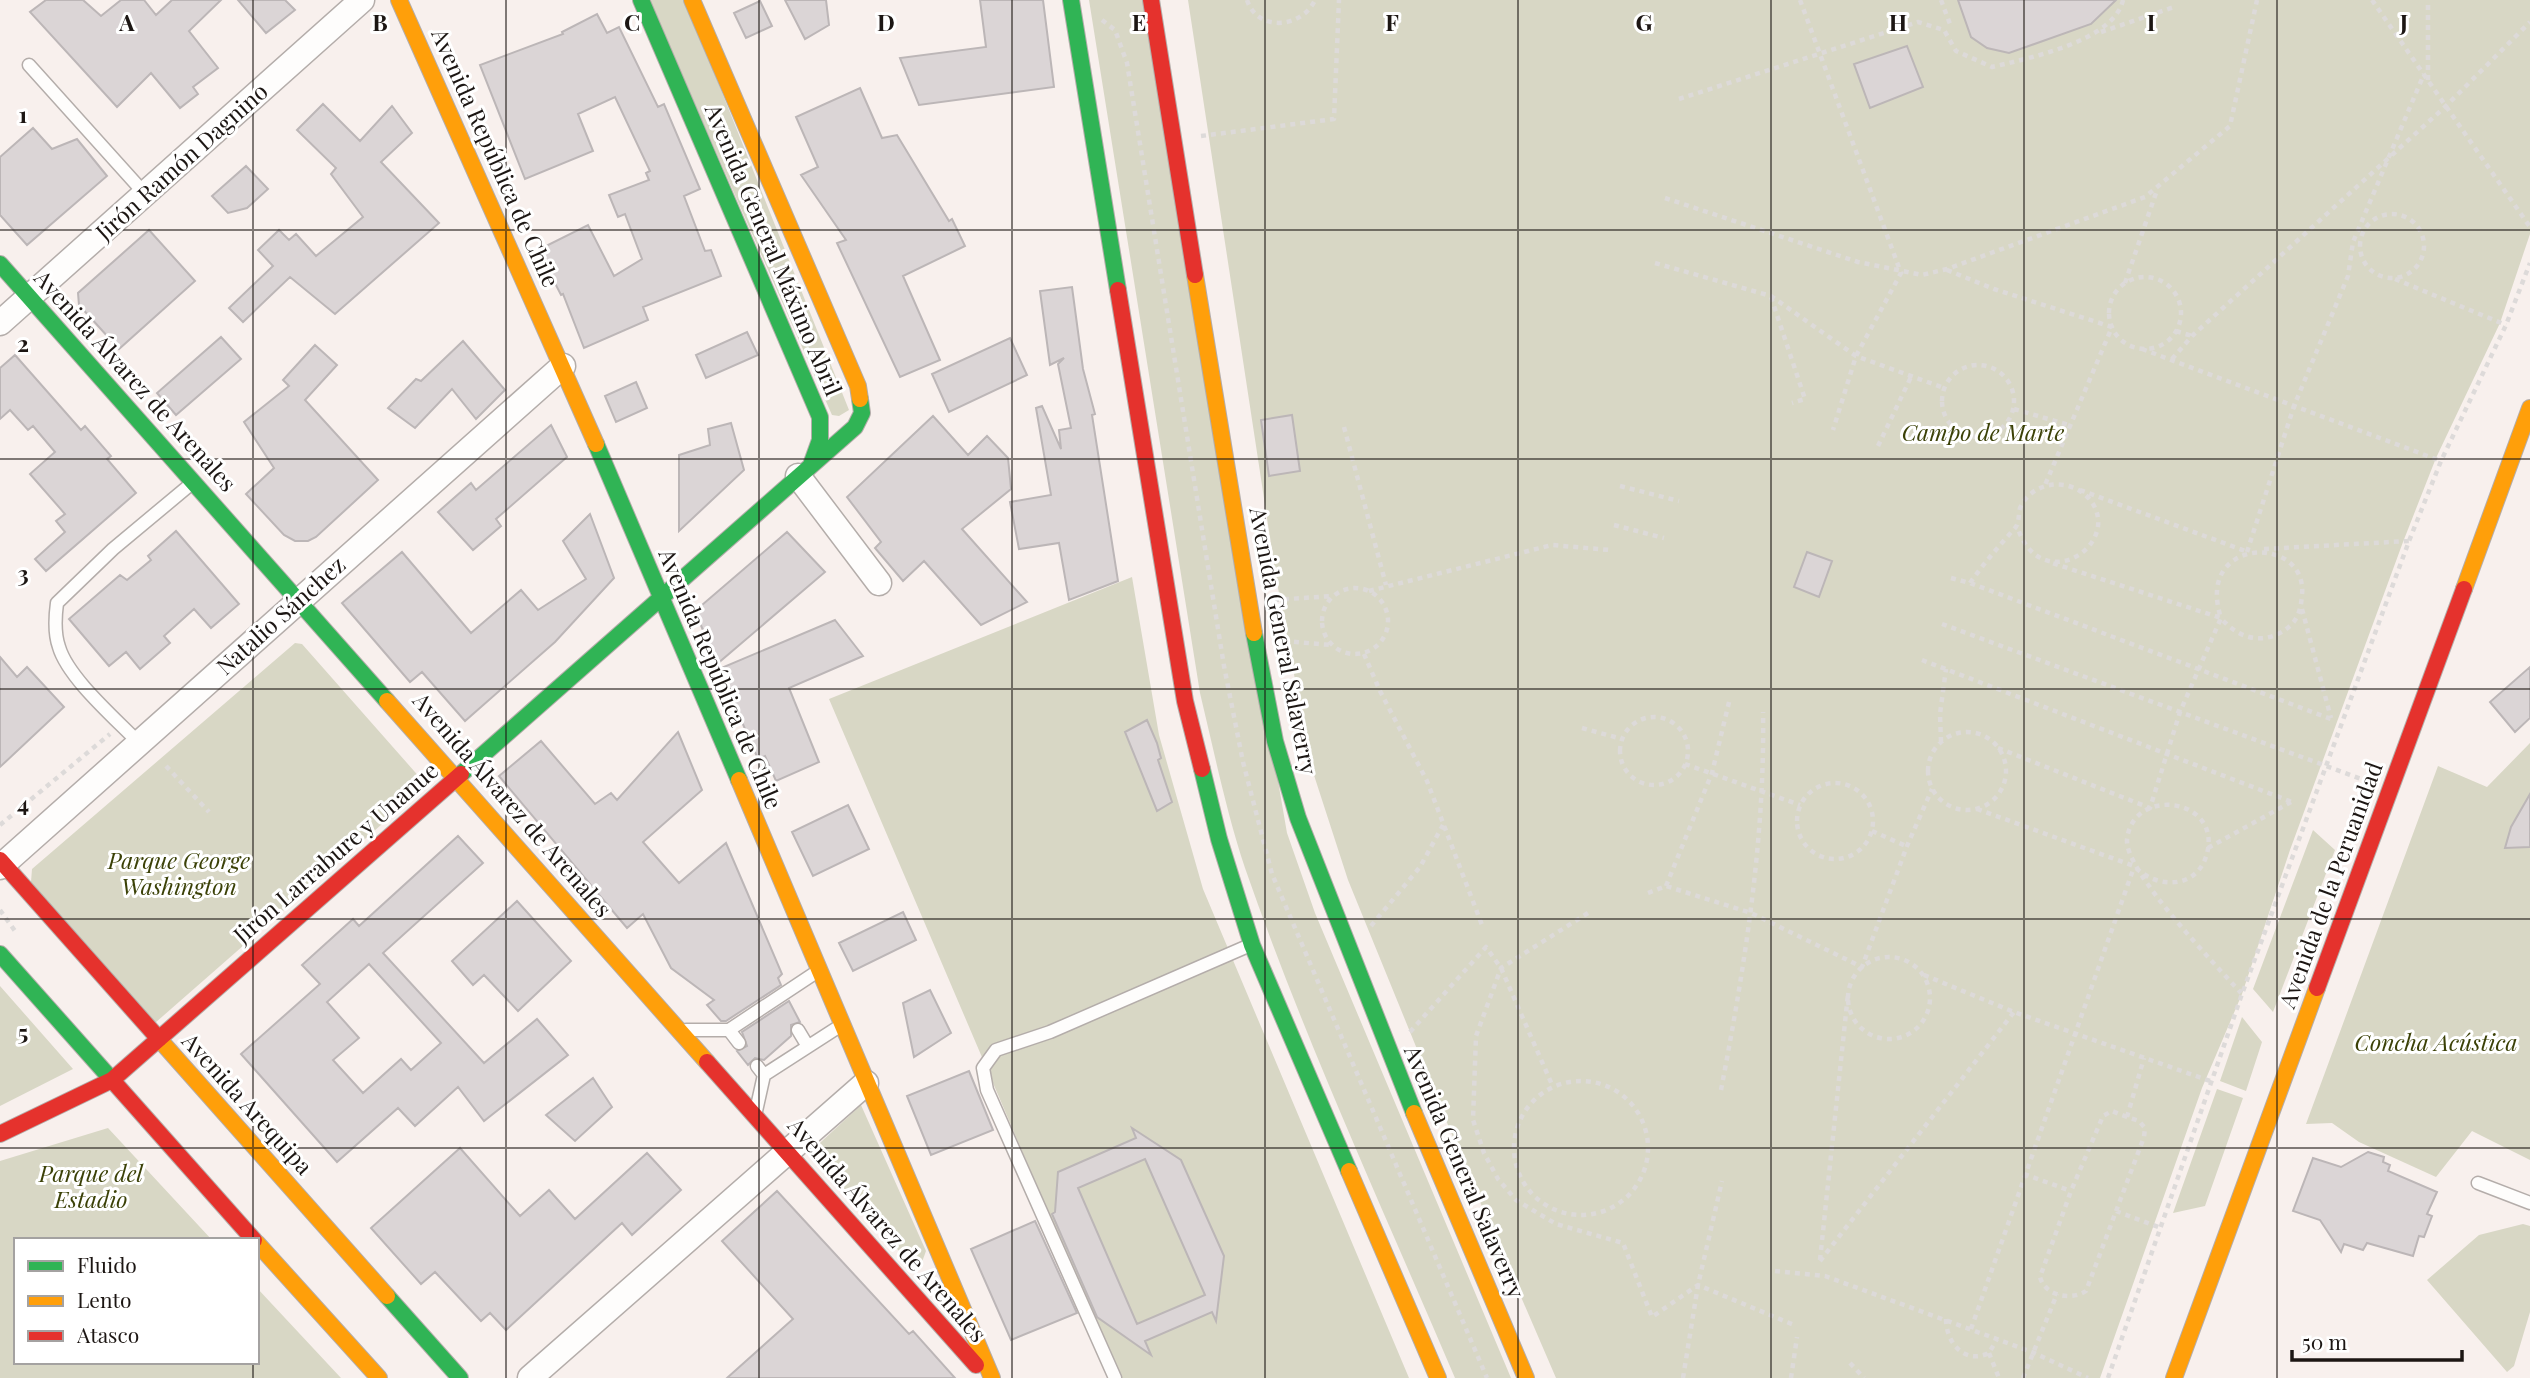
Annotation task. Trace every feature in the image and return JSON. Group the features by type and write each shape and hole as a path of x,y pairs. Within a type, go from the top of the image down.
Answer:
{"main road":[{"name":"Avenida República de Chile","path":"399,0 563,366 990,1378"},
{"name":"Avenida General Máximo Abril","path":"641,0 820,416 820,440 805,471"},
{"name":"Avenida General Máximo Abril","path":"692,0 861,395 862,413 855,427 805,471"},
{"path":"1071,0 1185,701 1219,839 1252,945 1438,1378"},
{"name":"Avenida General Salaverry","path":"1151,0 1250,615 1275,741 1298,818 1401,1082 1525,1378"},
{"name":"Avenida Álvarez de Arenales","path":"0,264 990,1378"},
{"path":"820,416 841,417 857,404 861,395"},
{"name":"Avenida de la Peruanidad","path":"2174,1378 2233,1226 2390,790 2524,443 2530,408"},
{"name":"Jirón Larrabure y Unanue","path":"0,1135 112,1080 805,471"},
{"name":"Avenida Arequipa","path":"1,864 460,1378"},
{"path":"0,954 253,1238"},
{"path":"259,1244 379,1378"}],"street":[{"name":"Jirón Ramón Dagnino","path":"0,323 362,0"},
{"name":"Natalio Sánchez","path":"1,864 563,366"},
{"path":"805,471 879,583"},
{"path":"530,1378 866,1083"}],"lane":[{"path":"29,65 146,195"},
{"path":"139,743 79,678 59,649 55,624 57,603 132,533 195,482"},
{"path":"1115,1378 987,1090 983,1068 996,1050 1050,1032 1252,945"},
{"path":"681,1030 729,1030 782,1000 818,971"},
{"path":"755,1115 761,1071 841,1025"},
{"path":"729,1030 739,1043"},
{"path":"798,1030 807,1045"},
{"path":"2478,1183 2530,1203"}],"path":[{"path":"1247,0 1259,17 1274,23 1290,23 1304,16 1315,0"},
{"path":"1199,136 1334,120 1339,0"},
{"path":"1800,0 1901,272 1856,356 1833,430"},
{"path":"1941,0 1950,24"},
{"path":"2100,32 2121,10 2123,0"},
{"path":"1665,198 1858,262 1922,275 1947,269 2145,197 2157,190 2230,126 2257,0"},
{"path":"2372,0 2530,227"},
{"path":"2428,0 2428,80"},
{"path":"1679,99 1918,22 1944,30 1956,51 1992,67 2175,7"},
{"path":"1093,14 1115,30 1127,63"},
{"path":"2172,359 2192,336 2446,106 2530,22"},
{"path":"2247,552 2294,406 2348,275 2353,242 2424,74"},
{"path":"1197,123 1201,150"},
{"path":"2157,190 2125,283 2110,303 2112,327 2119,338 2141,349 2441,461"},
{"path":"2395,279 2416,268 2424,247 2417,226 2408,218 2386,214 2366,226 2359,249 2362,262 2371,272 2382,278 2395,279 2506,325"},
{"path":"1655,263 1771,296 1856,356 1944,388"},
{"path":"2108,1378 2242,994 2409,541 2441,461 2506,325 2530,263"},
{"path":"1947,269 1994,289 2112,327"},
{"path":"2125,283 2148,277 2170,287 2181,308 2176,331 2155,347 2141,349"},
{"path":"1771,296 1805,399 1792,403"},
{"path":"2045,485 2112,327"},
{"path":"2176,331 2192,336"},
{"path":"1983,365 1995,368 2012,386 2014,409 2001,429 1991,435 1967,436 1956,431 1943,411 1944,388 1960,369 1983,365"},
{"path":"1878,446 1911,377"},
{"path":"2014,409 2069,425"},
{"path":"1344,427 1386,586"},
{"path":"2063,484 2080,490 2247,552 2266,551 2283,558 2297,571 2303,589 2301,608 2295,621 2271,638 2243,636 2221,618 2034,555 2022,542 2017,526 2020,508 2030,494 2045,485 2063,484"},
{"path":"1620,486 1679,500"},
{"path":"2049,562 2067,562 2076,558 2084,553 2094,539 2098,521 2092,503 2080,490"},
{"path":"1614,525 1664,538"},
{"path":"1970,583 2017,526"},
{"path":"2150,808 2180,712 2221,618 2215,599 2218,579 2229,563 2247,552 2278,547 2409,541"},
{"path":"1273,600 1332,596 1350,588 1369,591 1552,545 1609,550"},
{"path":"1951,578 2331,719 2301,608"},
{"path":"1271,587 1275,614"},
{"path":"1281,653 1279,641 1332,646 1353,655 1364,654 1383,640 1388,629 1386,607 1369,591"},
{"path":"1332,596 1322,615 1325,637 1332,646"},
{"path":"1942,624 2390,790"},
{"path":"1364,654 1380,691 1427,781 1482,925"},
{"path":"1922,660 2292,802 2208,848"},
{"path":"1946,669 1940,714 1941,742 1929,764 1933,789 1907,846 1862,967 1855,975 1848,994 1820,1261 2014,1012"},
{"path":"1665,886 1712,772 1730,698"},
{"path":"1721,1090 1751,913 1764,791 1763,712"},
{"path":"1645,718 1667,719 1683,733 1688,753 1685,764 1670,781 1659,784 1636,779 1622,762 1622,739 1627,730 1645,718"},
{"path":"1582,728 1622,739"},
{"path":"1941,742 1965,733 1989,739 2004,759 2004,784 1989,804 1977,809"},
{"path":"1998,748 2150,808"},
{"path":"1685,764 1800,805"},
{"path":"166,766 209,813"},
{"path":"1829,783 1854,788 1870,806 1872,831 1867,842 1846,858 1821,857 1802,841 1797,817 1800,805 1807,794 1829,783"},
{"path":"1933,789 1951,807 1977,809 2134,866 2156,883 2184,881 2200,867 2208,848 2204,824 2186,807 2162,804 2139,816 2131,827 2127,840 2134,866 2242,994"},
{"path":"1368,930 1420,867 1444,825"},
{"path":"1872,831 1907,846"},
{"path":"1971,1329 2134,866"},
{"path":"1648,893 1665,886 1751,913 1862,967 1888,957 1902,959 1924,975 2014,1012 2213,1082"},
{"path":"1588,913 1501,968 1476,1036 1473,1120 1484,1153 1498,1179 1516,1200 1556,1224 1623,1243 1652,1317 1698,1285"},
{"path":"1405,1042 1438,997 1486,947 1501,968 1553,1087"},
{"path":"1848,994 1855,1021 1865,1032 1885,1038 1906,1036 1918,1028 1928,1009 1929,989 1924,975"},
{"path":"2127,1117 2144,1058"},
{"path":"1583,1080 1605,1086 1625,1097 1643,1122 1647,1137 1645,1168 1629,1194 1603,1211 1582,1214 1560,1212 1535,1197 1518,1173 1513,1145 1516,1130 1529,1105 1553,1087 1583,1080"},
{"path":"2112,1111 2127,1117 2139,1121 2145,1128 2086,1291 2078,1296 2057,1294 2042,1284 2040,1277 2071,1191 2103,1116 2112,1111"},
{"path":"2024,1174 2071,1191"},
{"path":"1683,1378 1698,1285 1722,1181"},
{"path":"2116,1211 2161,1228"},
{"path":"1775,1270 1825,1276 2032,1352 2088,1378"},
{"path":"1698,1285 1794,1325"},
{"path":"2024,1378 2057,1294"},
{"path":"1945,1319 1946,1334 1957,1349 1969,1354 1989,1353"},
{"path":"1791,1378 1797,1337"},
{"path":"1989,1353 1997,1339"},
{"path":"1989,1353 1999,1378"},
{"path":"1850,1363 1864,1378"}],"green space":[{"path":"649,0 685,0 849,410 839,416 832,415"},
{"path":"1089,0 1143,0 1287,833 1315,913 1511,1378 1455,1378 1319,1061 1268,933 1238,846 1200,693"},
{"name":"Campo de Marte","path":"1188,0 2530,0 2530,234 2500,323 2436,458 2403,542 2290,850 2242,994 2202,1088 2100,1378 1556,1378 1468,1174 1348,880 1311,766 1276,577"},
{"path":"1132,577 1159,735 1203,889 1409,1378 1119,1378 829,699"},
{"name":"Parque George Washington","path":"295,643 302,644 422,780 422,789 155,1023 31,882 32,869"},
{"name":"Concha Acústica","path":"2530,743 2530,1160 2472,1131 2436,1177 2359,1142 2332,1123 2306,1124 2438,766 2487,787"},
{"path":"2313,830 2335,850 2273,1012 2253,989"},
{"path":"0,986 73,1069 0,1106"},
{"path":"2242,1017 2262,1042 2246,1091 2220,1081"},
{"path":"2217,1089 2243,1098 2205,1206 2173,1213"},
{"path":"861,1105 926,1251 922,1262 911,1264 809,1153"},
{"name":"Parque del Estadio","path":"108,1128 210,1238 14,1238 14,1364 259,1364 259,1290 341,1378 0,1378 0,1161"},
{"path":"2523,1224 2530,1226 2530,1312 2514,1366 2507,1372 2427,1280 2479,1235"}],"building":[{"path":"46,0 83,0 101,16 121,0 144,0 156,15 172,0 221,0 189,31 218,68 193,87 198,94 180,108 151,73 117,107 30,12"},
{"path":"238,0 285,0 295,10 266,33"},
{"path":"785,0 826,0 829,25 805,39"},
{"path":"980,0 1043,0 1054,87 919,105 900,58 986,47"},
{"path":"1958,0 2116,0 2091,24 2009,53 1987,48 1971,37"},
{"path":"760,1 772,26 746,38 734,13"},
{"path":"597,14 607,33 619,27 658,107 664,104 700,189 684,196 705,251 711,250 721,276 643,307 648,320 584,348 563,294 561,295 538,250 588,225 614,276 642,259 625,214 618,217 609,195 649,180 646,173 650,171 615,97 578,114 593,151 525,179 480,65 563,34 562,32"},
{"path":"1907,46 1923,87 1870,108 1854,64"},
{"path":"860,88 882,138 897,135 949,221 952,219 965,246 903,276 940,360 900,377 837,243 846,240 801,175 818,167 796,117"},
{"path":"323,104 360,141 392,106 412,133 381,162 439,223 335,314 290,277 243,322 229,308 273,266 258,250 279,230 289,240 296,234 316,256 363,217 331,174 336,168 297,130"},
{"path":"33,128 52,149 77,139 107,176 27,245 0,215 0,157"},
{"path":"246,166 268,189 247,208 228,213 212,196"},
{"path":"149,230 195,281 119,349 79,305 78,293"},
{"path":"1072,287 1083,369 1095,414 1092,415 1118,581 1069,600 1059,543 1019,549 1010,502 1051,495 1036,408 1042,406 1061,449 1059,430 1071,428 1058,364 1064,358 1050,365 1040,291"},
{"path":"747,332 758,355 706,378 696,355"},
{"path":"221,337 241,359 176,415 157,393"},
{"path":"1010,338 1027,375 949,412 932,374"},
{"path":"463,341 505,390 476,419 452,389 415,428 388,408 416,379 421,381"},
{"path":"315,345 337,365 305,400 378,480 316,537 308,541 295,541 284,535 246,494 274,468 244,422 289,386 283,380"},
{"path":"15,355 81,430 85,426 111,456 107,459 136,493 46,571 35,559 65,532 56,521 65,514 30,474 55,452 33,426 28,430 10,410 0,419 0,368"},
{"path":"636,382 647,408 616,422 605,396"},
{"path":"1292,415 1300,471 1269,476 1261,420"},
{"path":"933,416 968,455 987,436 1008,458 1011,489 962,529 1027,602 981,625 924,561 903,581 875,548 881,542 847,497"},
{"path":"731,423 744,470 679,531 679,455 710,445 708,429"},
{"path":"551,425 567,457 496,519 501,526 473,550 438,512 471,483 476,490"},
{"path":"590,514 614,578 555,642 465,721 422,672 410,682 342,603 402,552 471,633 521,590 538,610 586,579 563,541"},
{"path":"176,531 239,604 211,628 194,609 164,636 170,643 140,669 126,652 109,666 69,619 120,575 127,580 151,560 148,556"},
{"path":"787,532 825,572 717,664 695,611"},
{"path":"1807,552 1832,561 1819,597 1794,587"},
{"path":"835,620 863,656 789,688 819,762 776,781 765,756 758,759 719,669"},
{"path":"0,657 17,677 27,667 64,707 0,767"},
{"path":"2530,667 2530,718 2515,732 2490,702"},
{"path":"1147,720 1157,743 1161,758 1158,760 1172,802 1157,811 1125,732"},
{"path":"678,732 702,790 643,842 679,883 726,843 782,974 778,978 781,985 726,1021 721,1021 707,1005 714,1000 671,968 643,914 627,928 499,776 541,741 595,804 611,793 617,800"},
{"path":"2530,794 2530,847 2505,848 2511,827"},
{"path":"848,805 869,849 813,876 792,832"},
{"path":"458,836 483,863 383,953 484,1063 537,1019 568,1055 484,1121 458,1087 415,1126 398,1108 337,1162 241,1054 320,984 302,965 353,919 359,926","holes":["369,964 441,1043 411,1070 401,1059 363,1093 333,1060 359,1038 327,1002"]},
{"path":"517,901 571,961 518,1011 484,975 473,985 452,961"},
{"path":"903,912 916,940 853,971 839,943"},
{"path":"930,990 951,1033 914,1057 903,1003"},
{"path":"789,1001 800,1022 791,1025 791,1036 764,1060 755,1058 748,1065 737,1051 747,1046 742,1032"},
{"path":"969,1071 993,1130 931,1155 907,1096"},
{"path":"593,1078 612,1107 575,1141 546,1115"},
{"path":"1132,1128 1181,1160 1224,1256 1216,1321 1212,1312 1145,1341 1151,1355 1097,1317 1052,1214 1055,1212 1058,1172 1136,1138","holes":["1145,1159 1205,1295 1137,1324 1078,1188"]},
{"path":"460,1148 520,1216 549,1190 575,1219 647,1153 681,1190 632,1235 622,1223 506,1330 490,1313 481,1321 435,1272 421,1284 371,1228"},
{"path":"2368,1152 2384,1157 2383,1162 2390,1165 2388,1171 2437,1192 2427,1214 2432,1216 2424,1237 2419,1236 2413,1256 2367,1243 2363,1250 2344,1244 2341,1252 2320,1220 2293,1211 2313,1158 2341,1167"},
{"path":"777,1191 909,1334 913,1331 955,1378 727,1378 793,1319 722,1241"},
{"path":"1035,1221 1077,1313 1011,1340 971,1249"}],"traffic: fast":[{"path":"641,0 820,417 820,440 811,465"},
{"path":"1071,0 1118,290"},
{"path":"0,264 387,701"},
{"path":"461,774 855,427 862,413 860,399"},
{"path":"596,444 739,780"},
{"path":"1254,633 1275,741 1298,818 1414,1113"},
{"path":"1202,769 1219,839 1252,945 1349,1171"},
{"path":"0,954 112,1080"},
{"path":"387,1296 460,1378"}],"traffic: slow":[{"path":"399,0 596,444"},
{"path":"692,0 858,386 860,399"},
{"path":"1195,275 1254,633"},
{"path":"2464,589 2530,408"},
{"path":"387,701 707,1062"},
{"path":"739,780 992,1378"},
{"path":"2174,1378 2317,988"},
{"path":"159,1039 387,1296"},
{"path":"1414,1113 1526,1378"},
{"path":"1349,1171 1438,1378"},
{"path":"259,1245 379,1378"}],"traffic: jam":[{"path":"1151,0 1195,275"},
{"path":"1118,290 1185,701 1202,769"},
{"path":"2317,988 2464,589"},
{"path":"0,1134 112,1080 461,774"},
{"path":"0,860 159,1039"},
{"path":"707,1062 976,1365"},
{"path":"112,1080 252,1238"}]}
